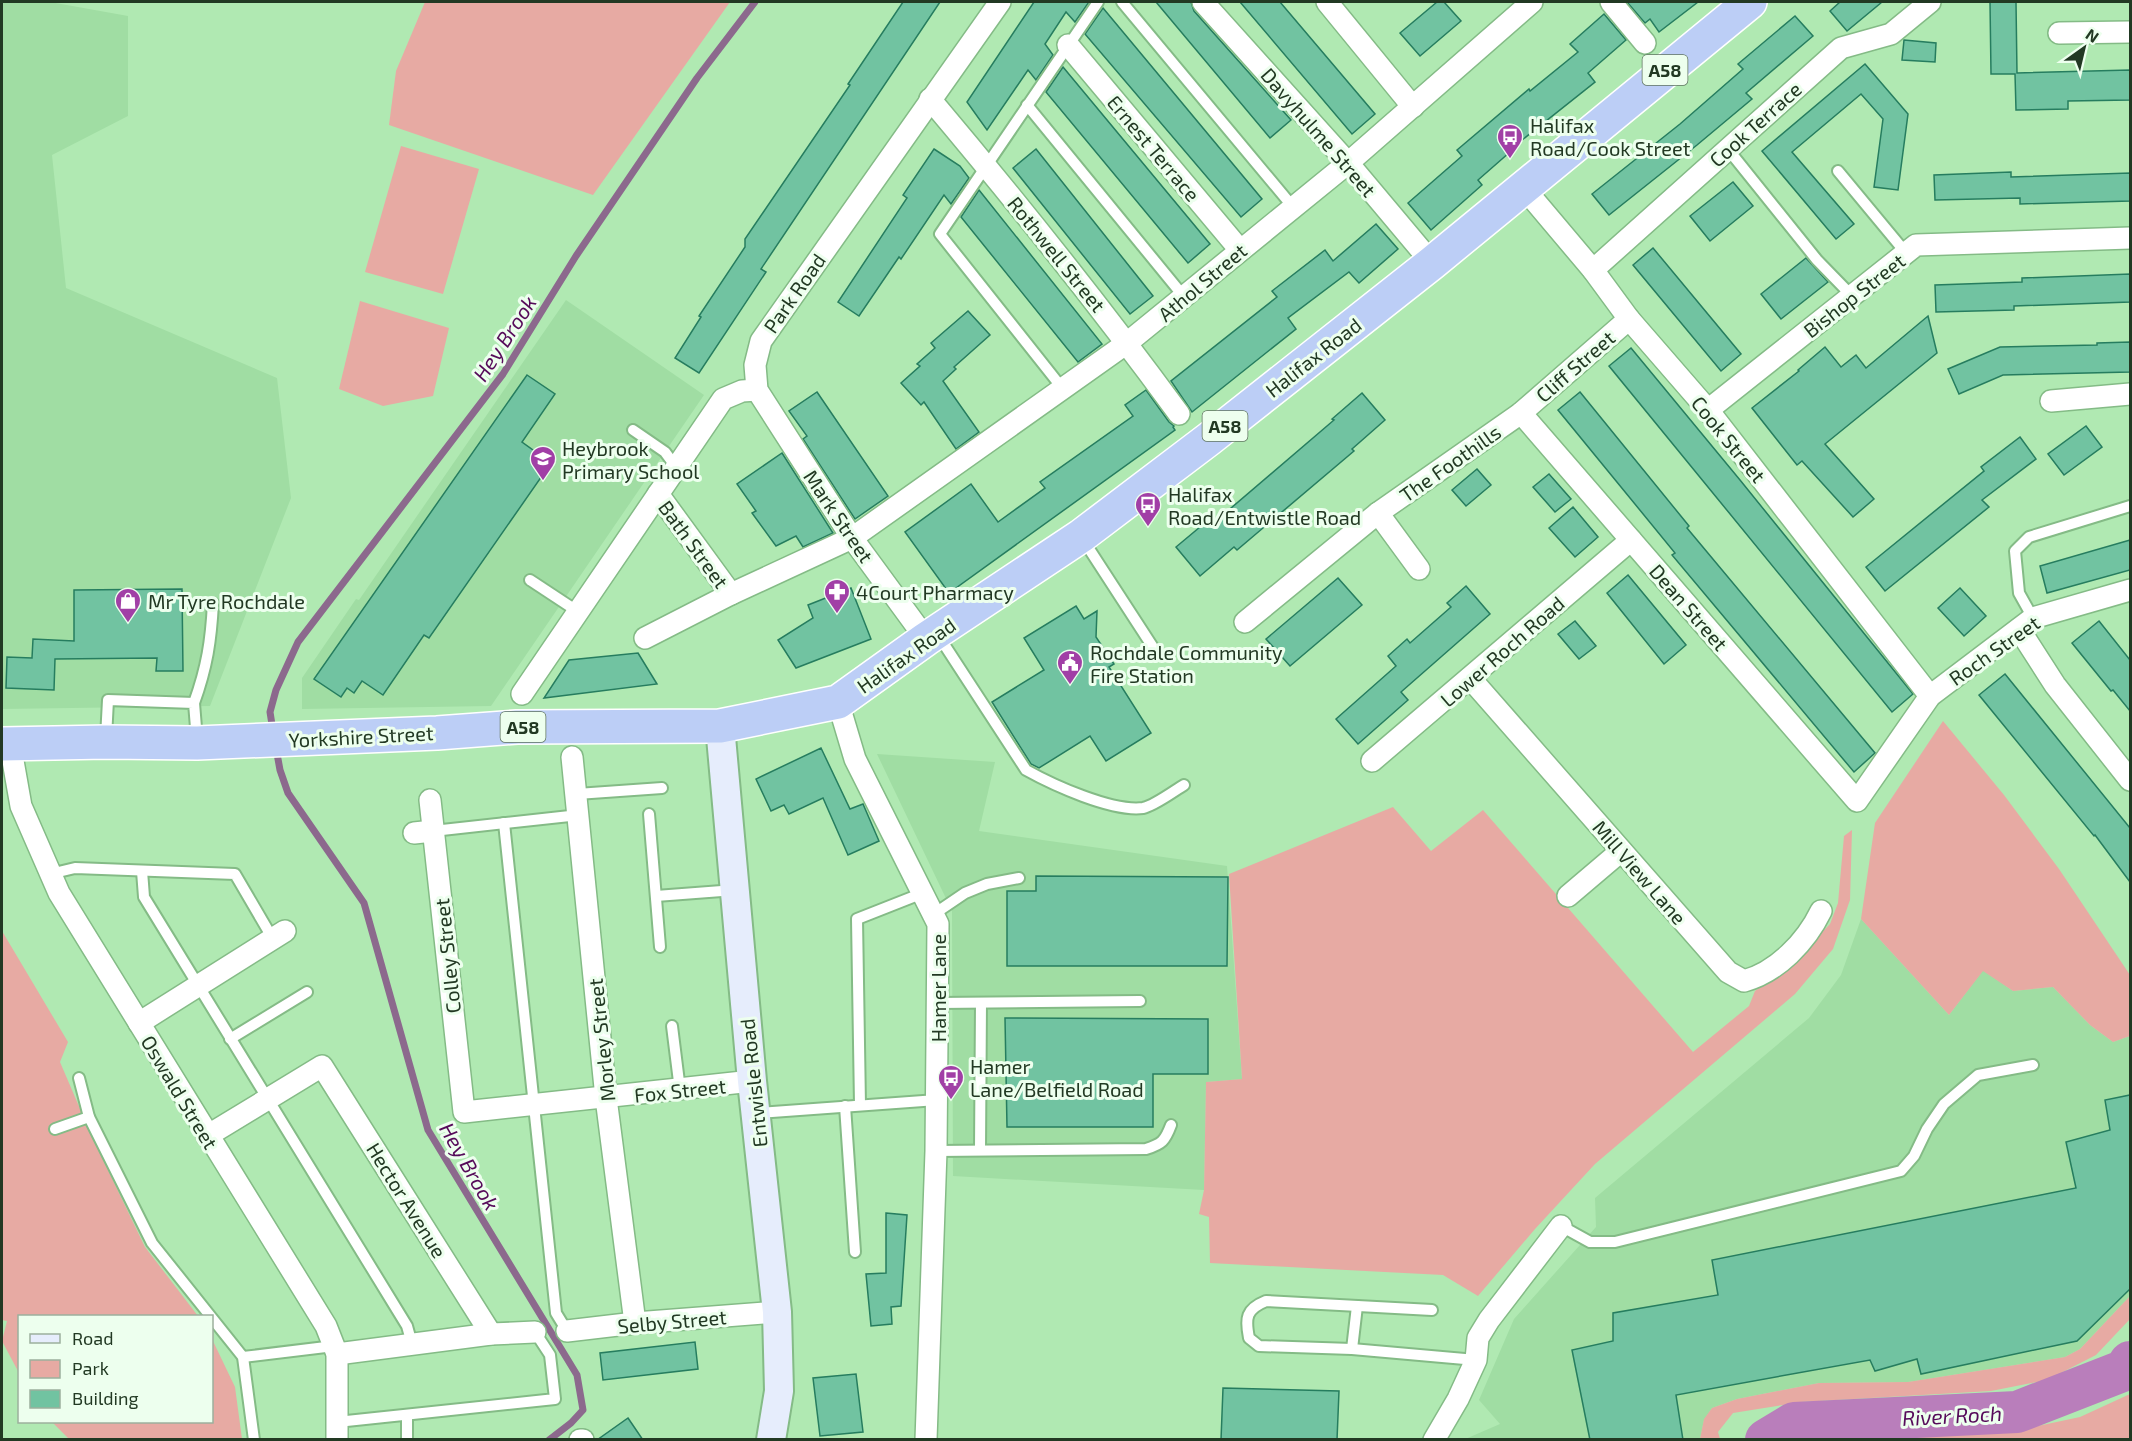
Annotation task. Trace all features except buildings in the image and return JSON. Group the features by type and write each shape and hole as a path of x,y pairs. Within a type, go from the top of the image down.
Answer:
{"highway":[{"name":"Halifax Road","path":"720,726 838,702 931,636 1081,536 1209,439 1432,263 1750,2"},
{"name":"Yorkshire Street","path":"6,744 197,743 517,727 720,726"}],"main road":[{"name":"Entwisle Road","path":"720,726 752,1081 777,1312 779,1391 771,1440"}],"street":[{"name":"Park Road","path":"757,390 755,365 761,341 1000,2"},
{"name":"Davyhulme Street","path":"1203,2 1348,163 1432,263"},
{"path":"1327,2 1413,107"},
{"path":"1611,2 1646,44"},
{"name":"Cook Terrace","path":"1593,270 1841,48 1891,34 1930,2"},
{"name":"Athol Street","path":"645,638 731,594 852,538 1127,343 1348,163 1525,4"},
{"path":"2059,33 2130,32"},
{"name":"Ernest Terrace","path":"1068,45 1240,250"},
{"name":"Rothwell Street","path":"930,99 986,165 1127,343 1179,414"},
{"name":"Cook Street","path":"1523,187 1593,270 1629,319 1708,410 1930,696"},
{"name":"Bishop Street","path":"1708,410 1916,245 2130,238"},
{"name":"Cliff Street","path":"1521,413 1629,319"},
{"path":"522,694 723,399 742,391 757,390"},
{"name":"Mark Street","path":"757,390 852,538 931,636"},
{"path":"2051,401 2130,394"},
{"name":"The Foothills","path":"1245,622 1378,513 1521,413"},
{"name":"Dean Street","path":"1521,413 1857,801"},
{"name":"Bath Street","path":"658,494 731,594"},
{"name":"The Foothills","path":"1378,513 1419,569"},
{"name":"Lower Roch Road","path":"1372,761 1631,540"},
{"name":"Roch Street","path":"1857,801 1930,696 2026,624 2130,590"},
{"path":"2026,624 2055,686 2130,780"},
{"name":"Mill View Lane","path":"1470,678 1728,972 1744,981 1758,977 1776,966 1801,942 1821,911"},
{"name":"Hamer Lane","path":"838,702 855,759 938,924 936,1151 926,1440"},
{"name":"Oswald Street","path":"6,744 21,806 59,894 326,1326 335,1350 337,1431"},
{"name":"Morley Street","path":"573,757 606,1098 635,1323"},
{"name":"Colley Street","path":"430,801 424,832 464,1112"},
{"path":"1568,896 1621,851"},
{"path":"139,1023 279,935"},
{"name":"Hector Avenue","path":"267,1099 322,1066 492,1334"},
{"name":"Fox Street","path":"464,1112 752,1081"},
{"path":"207,1136 267,1099"},
{"path":"1434,1440 1458,1399 1476,1360 1478,1338 1489,1320 1561,1226"},
{"name":"Selby Street","path":"567,1331 635,1323 777,1312"},
{"path":"335,1350 412,1344 492,1334 535,1332"}],"lane":[{"path":"1063,389 940,234 1098,2"},
{"path":"1122,2 1293,207"},
{"path":"1027,105 1185,298"},
{"path":"1727,148 1817,260 1852,296"},
{"path":"1838,171 1906,253"},
{"path":"633,430 665,452 676,467"},
{"path":"2026,624 2019,593 2015,551 2029,537 2130,506"},
{"path":"1081,536 1158,655"},
{"path":"530,580 577,611"},
{"path":"197,743 194,703 205,671 211,641 213,603"},
{"path":"931,636 1026,770 1047,781 1118,807 1145,808 1184,785"},
{"path":"106,742 108,700 194,703"},
{"path":"577,794 662,788"},
{"path":"649,814 660,947"},
{"path":"424,832 579,815"},
{"path":"504,823 556,1313 567,1331"},
{"path":"50,874 75,868 235,874 279,935"},
{"path":"142,871 144,897 406,1326 412,1344"},
{"path":"934,914 965,893 987,884 1019,878"},
{"path":"656,896 735,890"},
{"path":"860,1105 857,919 923,894"},
{"path":"230,1040 307,992"},
{"path":"938,1003 1140,1001"},
{"path":"980,1150 981,1003"},
{"path":"672,1026 680,1090"},
{"path":"1561,1226 1590,1242 1615,1242 1901,1171 1914,1156 1927,1129 1944,1104 1978,1075 2033,1065"},
{"path":"80,1078 89,1117 152,1243 209,1315"},
{"path":"756,1114 937,1100"},
{"path":"845,1107 855,1252"},
{"path":"55,1129 89,1117"},
{"path":"936,1151 1146,1149 1165,1140 1171,1125"},
{"path":"1432,1310 1266,1301 1254,1306 1248,1313 1247,1328 1249,1338 1258,1346 1352,1349 1476,1360"},
{"path":"1352,1349 1357,1306"},
{"path":"213,1319 243,1357 254,1440"},
{"path":"337,1431 407,1415 555,1399 550,1355 535,1332"},
{"path":"243,1357 335,1350"},
{"path":"407,1415 407,1440"}],"shaded area":[{"path":"2,2 50,2 128,16 128,116 52,155 66,288 277,378 291,498 210,706 2,709"},
{"name":"Heybrook Primary School","path":"566,300 704,395 491,706 302,709 302,678 356,599 359,600"},
{"path":"877,754 995,762 979,831 1227,866 1242,1079 1206,1082 1204,1190 953,1176 952,911"},
{"path":"1861,919 1949,1015 1983,970 2013,991 2053,987 2090,1025 2113,1042 2130,1036 2130,1296 2080,1349 2065,1357 1908,1382 1819,1383 1737,1399 1712,1408 1704,1420 1700,1439 1463,1440 1500,1424 1479,1400 1514,1319 1596,1227 1595,1198 1809,1018 1841,975"}],"green space":[{"path":"425,2 730,2 593,195 389,125 396,71"},
{"path":"401,146 479,169 443,294 365,272"},
{"path":"360,301 449,328 433,396 383,406 339,389"},
{"path":"1943,721 2004,795 2059,869 2130,975 2130,1036 2113,1042 2090,1025 2053,987 2013,991 1983,971 1949,1015 1861,919 1875,823"},
{"path":"1393,807 1431,851 1483,810 1693,1052 1749,1006 1755,991 1795,960 1830,924 1838,903 1844,836 1852,830 1850,900 1833,949 1795,994 1595,1164 1478,1296 1443,1275 1210,1263 1209,1217 1199,1214 1204,1190 1206,1082 1242,1079 1229,874"},
{"path":"2,931 68,1042 60,1062 93,1139 145,1247 197,1315 18,1315 18,1371 2,1341 7,1321 2,1320"},
{"path":"2130,1296 2130,1319 2096,1355 2047,1380 1991,1391 1801,1402 1733,1413 1718,1432 1720,1439 1700,1439 1704,1419 1712,1408 1737,1399 1819,1383 1908,1382 2065,1357 2080,1349"},
{"path":"213,1341 235,1387 242,1439 69,1439 53,1423 213,1423"},
{"path":"2130,1394 2130,1439 1865,1439 1913,1432 2029,1428 2080,1417"}],"waterway":[{"name":"Hey Brook","path":"273,731 270,712 276,690 298,642 503,374 576,256 697,78 755,2"},
{"name":"Hey Brook","path":"276,748 280,770 288,793 364,903 428,1130 577,1375 583,1410 571,1423 549,1440"},
{"name":"River Roch","path":"1766,1440 1794,1423 2017,1412 2125,1370 2130,1362"}],"place":[{"name":"Halifax Road/Cook Street","path":"1510,160"},
{"name":"Heybrook Primary School","path":"543,482"},
{"name":"Halifax Road/Entwistle Road","path":"1148,528"},
{"name":"4Court Pharmacy","path":"837,615"},
{"name":"Mr Tyre Rochdale","path":"128,624"},
{"name":"Rochdale Community Fire Station","path":"1070,686"},
{"name":"Hamer Lane/Belfield Road","path":"951,1101"}]}
